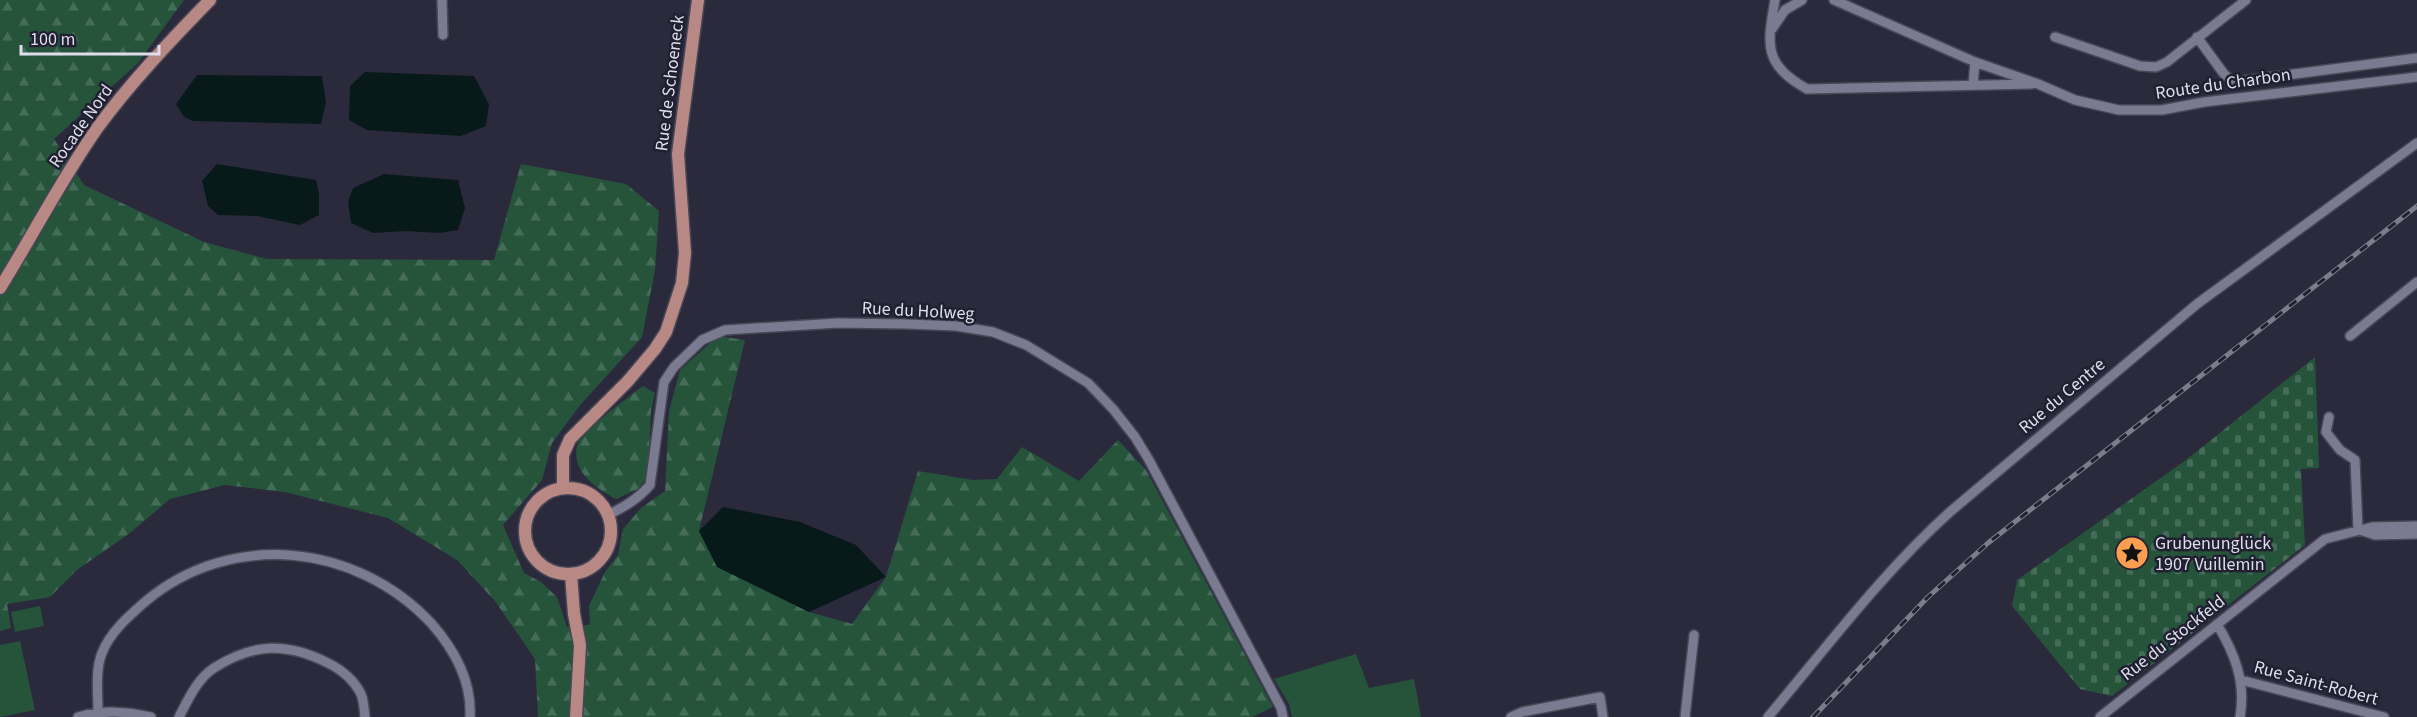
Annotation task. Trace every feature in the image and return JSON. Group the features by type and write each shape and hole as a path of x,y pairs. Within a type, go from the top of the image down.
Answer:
{"main road":[{"name":"Rocade Nord","path":"0,288 74,163 99,126 161,50 210,0"},
{"name":"Rue de Schoeneck","path":"563,488 563,455 570,439 651,354 666,332 682,283 685,253 679,141 698,0"},
{"path":"563,488 573,488 592,495 600,502 608,515 610,538 603,556 589,568 571,574 558,573 546,568 536,560 525,538 527,516 533,506 541,497 563,488"},
{"path":"571,574 574,614 580,645 576,717"}],"street":[{"path":"442,0 443,35"},
{"name":"Route du Charbon","path":"1775,0 1769,33 1770,52 1788,78 1808,89 2038,84"},
{"path":"1769,33 1785,10 1802,0"},
{"name":"Route du Charbon","path":"1834,0 1975,63 2038,84 2084,103 2119,110 2162,110 2204,102 2417,77"},
{"path":"2055,37 2140,66 2156,67 2167,62 2246,0"},
{"path":"2197,37 2224,74 2233,82 2417,58"},
{"path":"1973,85 1975,63"},
{"name":"Rue du Centre","path":"1768,717 1879,584 1951,511 2197,303 2417,143"},
{"path":"2350,336 2417,282"},
{"name":"Rue du Holweg","path":"608,515 643,494 650,485 664,382 674,367 702,340 725,330 838,323 946,326 993,332 1026,345 1088,383 1113,409 1149,460 1270,686 1283,717"},
{"path":"2329,417 2326,432 2340,450 2355,460 2358,530 2375,535 2417,534"},
{"name":"Rue du Stockfeld","path":"2100,717 2325,539 2372,527 2417,526"},
{"path":"98,712 101,655 110,637 131,614 158,591 190,574 219,564 252,556 286,554 315,557 346,566 378,580 422,614 454,652 464,675 471,705 470,717"},
{"path":"2217,624 2235,655 2241,680 2240,717"},
{"path":"1685,717 1694,635"},
{"path":"179,717 193,690 212,669 256,650 277,647 298,650 314,656 352,679 362,696 365,717"},
{"name":"Rue Saint-Robert","path":"2241,680 2381,717"},
{"path":"1511,717 1522,712 1600,697 1603,717"},
{"path":"78,717 98,712 128,712 151,717"}],"green space":[{"path":"0,0 184,0 138,63 54,139 84,185 204,242 267,259 494,260 521,164 626,184 659,211 655,270 642,337 581,404 552,443 542,480 503,525 524,573 541,582 557,597 567,627 590,625 589,606 605,572 618,555 623,529 641,508 665,491 669,411 680,370 718,336 745,340 699,531 718,567 809,612 852,624 886,577 918,471 973,480 997,479 1022,447 1079,481 1118,440 1146,470 1273,707 1252,717 538,717 535,659 495,601 457,560 388,518 285,492 225,485 170,499 130,533 77,570 50,597 7,604 11,628 0,631"},
{"path":"2315,357 2319,468 2301,469 2305,545 2112,696 2080,689 2012,606 2017,580 2186,460"},
{"path":"643,386 655,393 651,410 648,476 638,489 616,499 587,479 578,464 577,446 596,423"},
{"path":"40,606 44,626 15,632 11,612"},
{"path":"20,641 35,710 0,717 0,645"},
{"path":"1356,654 1369,688 1414,679 1421,717 1292,717 1289,704 1274,679"}],"shaded area":[{"path":"365,72 474,76 489,104 486,126 461,136 367,130 349,120 350,86"},
{"path":"197,75 322,76 326,102 321,124 193,121 184,117 176,104"},
{"path":"217,164 316,180 319,215 300,225 257,216 218,215 208,206 202,181"},
{"path":"384,174 458,180 465,208 458,230 439,233 406,231 373,233 351,223 348,202 353,188"},
{"path":"723,507 800,522 856,545 886,577 809,612 717,567 699,531"}],"railway":[{"path":"1813,717 1928,597 1988,543 2417,206"}],"place":[{"name":"Grubenunglück 1907 Vuillemin","path":"2132,553"}]}
